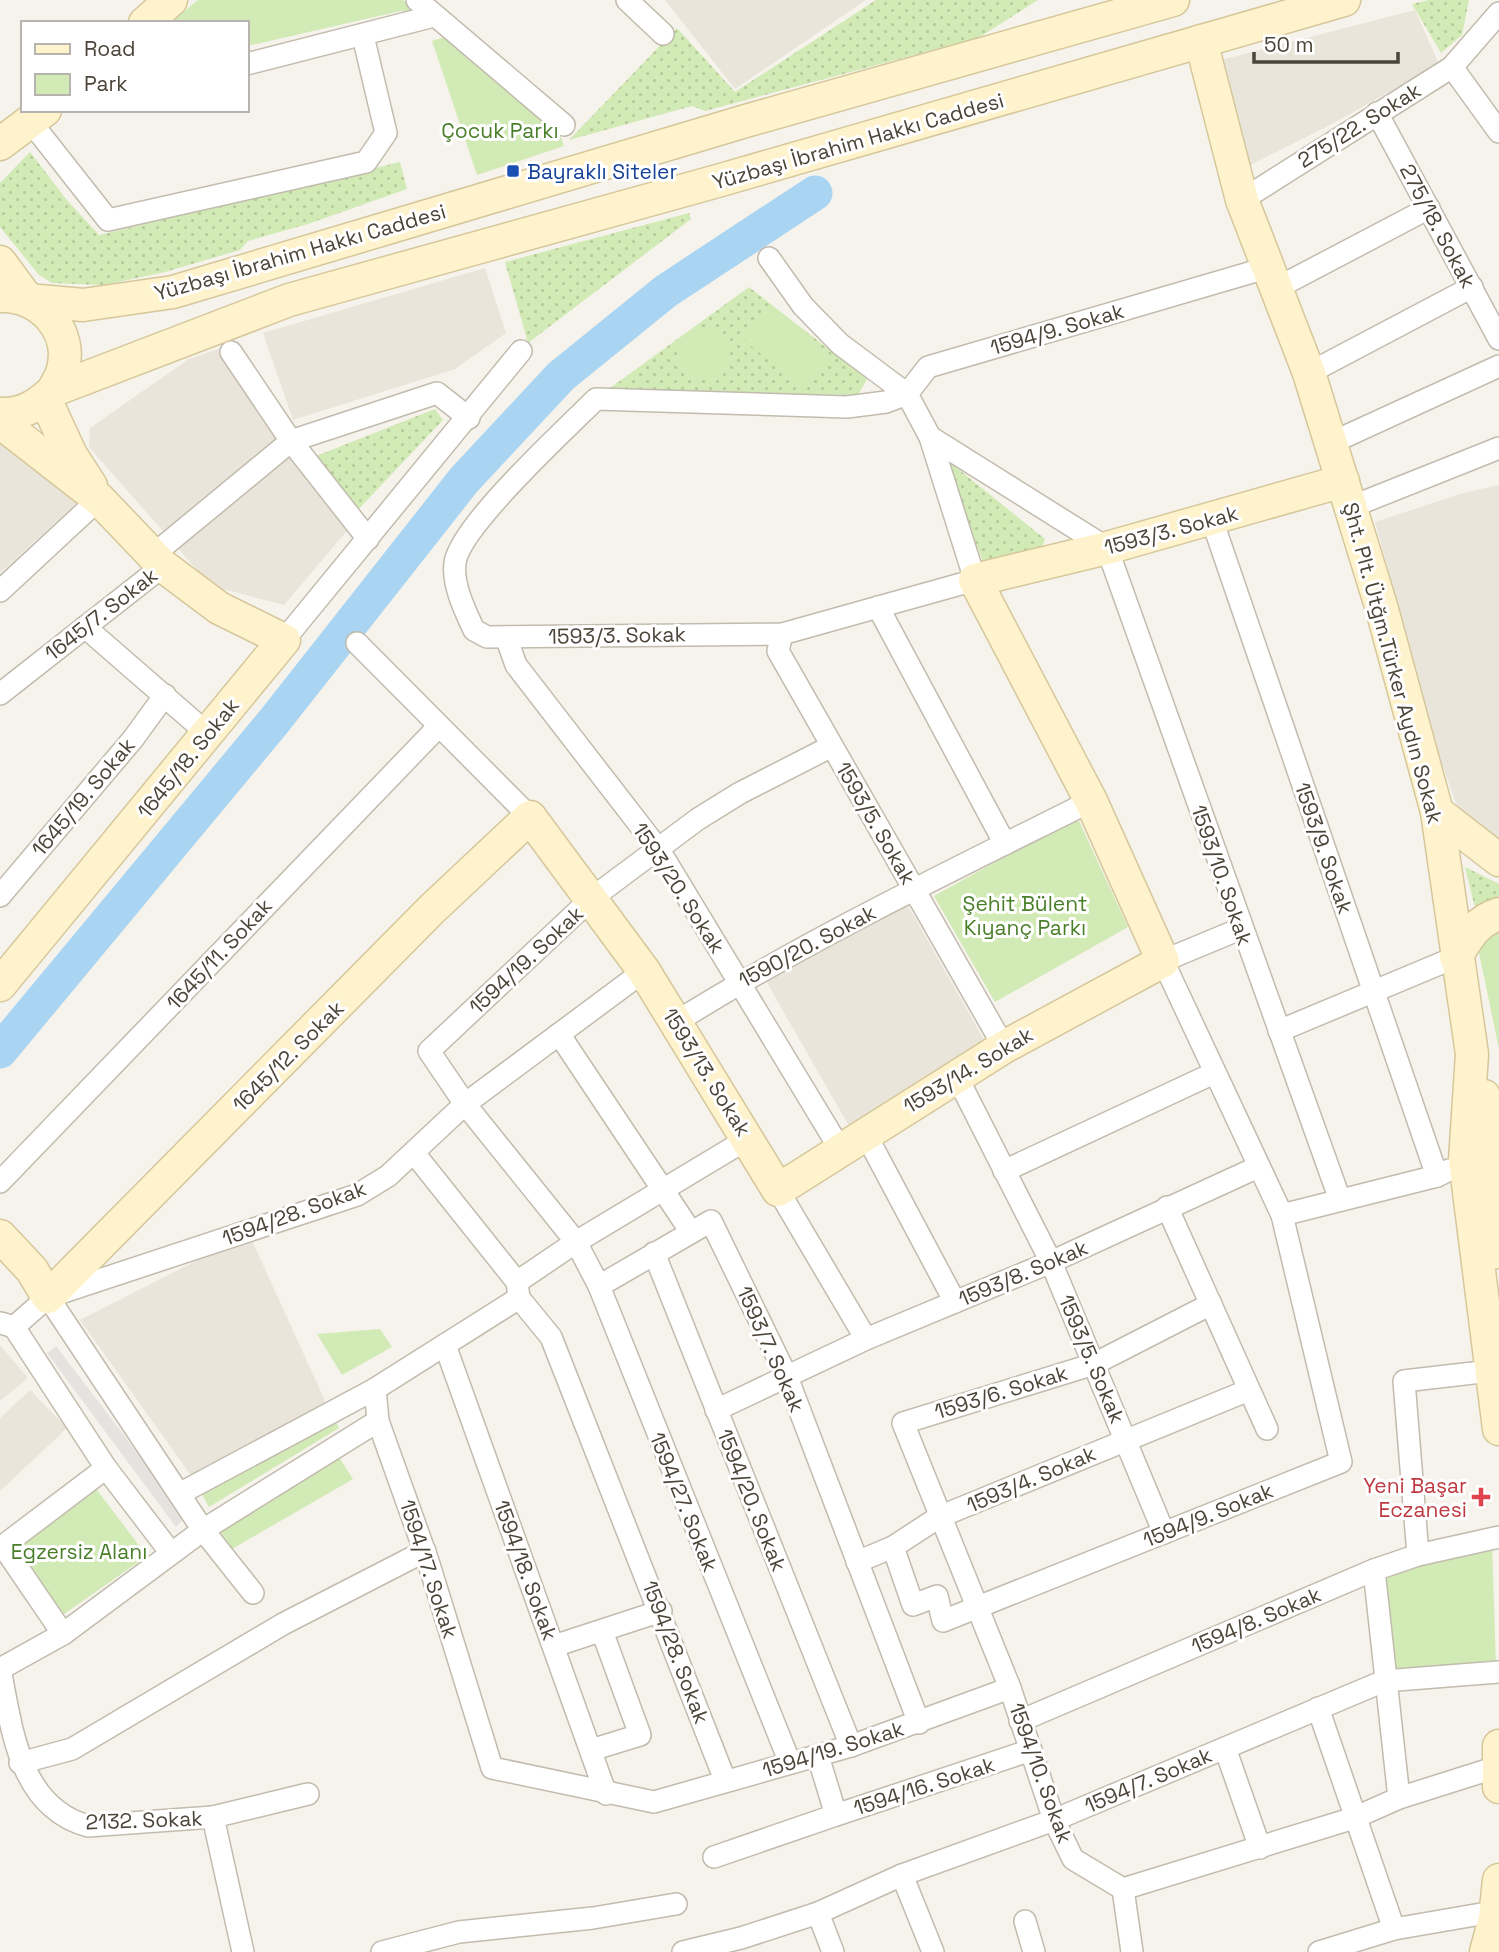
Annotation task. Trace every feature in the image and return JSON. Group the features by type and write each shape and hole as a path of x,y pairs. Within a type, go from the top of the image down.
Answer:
{"main road":[{"path":"147,21 171,0"},
{"name":"Yüzbaşı İbrahim Hakkı Caddesi","path":"14,298 83,305 173,292 749,120 1173,0"},
{"name":"Yüzbaşı İbrahim Hakkı Caddesi","path":"0,414 23,412 40,404 54,390 289,300 1344,0"},
{"name":"Şht. Plt. Ütğm.Türker Aydın Sokak","path":"1201,41 1242,200 1270,279 1309,373 1381,606 1437,812 1472,1054 1465,1160 1479,1293 1499,1429"},
{"path":"0,144 38,116"},
{"path":"0,262 14,298 49,315 62,338 63,365 47,403 51,416 99,499"},
{"name":"1645/7. Sokak","path":"0,422 62,473 99,499 158,560"},
{"name":"1593/3. Sokak","path":"975,580 1212,520 1347,494"},
{"path":"158,560 219,608 284,640"},
{"path":"975,580 1091,801 1163,961"},
{"name":"1645/18. Sokak","path":"0,985 284,640"},
{"path":"1437,812 1499,860"},
{"name":"1593/13. Sokak","path":"530,817 593,898 644,971 749,1138 778,1190"},
{"name":"1645/12. Sokak","path":"48,1297 432,909 530,817"},
{"path":"1456,957 1475,927 1485,918 1499,914"},
{"name":"1593/14. Sokak","path":"778,1190 1004,1046 1163,961"},
{"path":"1472,1054 1491,1086 1493,1252 1479,1293"},
{"path":"0,1236 32,1270 48,1297"},
{"path":"1486,1952 1497,1917 1499,1880"}],"street":[{"path":"417,0 564,125"},
{"path":"627,0 663,34"},
{"name":"275/22. Sokak","path":"1242,200 1452,67 1499,13"},
{"path":"248,64 434,16"},
{"path":"38,116 108,220 366,162 386,134 363,36"},
{"path":"1452,67 1499,132"},
{"name":"275/18. Sokak","path":"1377,113 1499,339"},
{"name":"1594/9. Sokak","path":"907,394 928,367 1270,279 1429,208"},
{"path":"769,258 803,306 840,344 907,394 930,438 975,580"},
{"path":"1309,373 1472,287"},
{"path":"284,640 469,418 521,351"},
{"path":"231,352 291,441 368,539"},
{"path":"1331,443 1499,366"},
{"path":"158,560 291,441 437,393 469,418"},
{"name":"1593/3. Sokak","path":"907,394 886,402 847,407 596,399 496,500 461,547 455,561 456,581 474,630 487,637 506,637 782,634 975,580"},
{"path":"930,438 1107,548"},
{"path":"1347,494 1499,448"},
{"path":"0,591 99,499"},
{"name":"1593/9. Sokak","path":"1212,520 1437,1176"},
{"name":"1593/10. Sokak","path":"1107,548 1240,929 1340,1200"},
{"name":"1645/7. Sokak","path":"0,694 85,628 158,560"},
{"path":"878,607 1006,844"},
{"path":"85,628 208,734"},
{"name":"1593/5. Sokak","path":"782,634 778,651 1004,1046"},
{"name":"1593/20. Sokak","path":"506,637 516,665 659,850 740,982 852,1141 955,1302"},
{"path":"357,643 530,817"},
{"name":"1645/19. Sokak","path":"0,896 125,749 165,695"},
{"name":"1645/11. Sokak","path":"0,1182 439,726"},
{"name":"1594/19. Sokak","path":"576,1242 465,1104 429,1051 593,898 698,819 740,793 832,746"},
{"name":"1590/20. Sokak","path":"676,1022 740,982 913,889 1091,801"},
{"path":"1240,929 1163,961 1282,1214 1437,1176 1465,1160"},
{"path":"1279,1031 1456,957"},
{"path":"414,1153 465,1104 644,971"},
{"path":"559,1034 691,1232 599,1286"},
{"path":"1004,1171 1214,1073"},
{"name":"1593/5. Sokak","path":"956,1075 1051,1262 1164,1533"},
{"path":"179,1494 375,1389 445,1345 576,1242 749,1138"},
{"name":"1594/28. Sokak","path":"48,1297 357,1195 388,1176 414,1153 551,1336 725,1780"},
{"name":"1593/8. Sokak","path":"716,1410 866,1339 1051,1262 1258,1167"},
{"name":"1593/13. Sokak","path":"778,1190 866,1339"},
{"path":"1167,1207 1267,1429"},
{"name":"1594/9. Sokak","path":"893,1547 914,1605 937,1596 943,1621 1341,1462 1282,1214"},
{"name":"1593/7. Sokak","path":"691,1232 711,1221 787,1377 919,1723"},
{"name":"1594/27. Sokak","path":"576,1242 599,1286 790,1763"},
{"name":"1594/20. Sokak","path":"654,1253 851,1746"},
{"path":"171,1553 106,1468 7,1325 48,1297 203,1530 253,1593"},
{"name":"1593/6. Sokak","path":"903,1423 1094,1364 1211,1304"},
{"name":"1594/18. Sokak","path":"445,1345 607,1794"},
{"path":"1418,1555 1404,1381 1490,1371"},
{"name":"1594/17. Sokak","path":"375,1389 378,1421 425,1551 492,1768 654,1802"},
{"name":"1593/4. Sokak","path":"857,1562 893,1547 939,1517 1249,1390"},
{"path":"0,1669 63,1634 203,1530 378,1421"},
{"name":"1594/10. Sokak","path":"903,1423 1010,1688 1054,1820 1073,1859 1123,1889"},
{"path":"63,1634 3,1546 106,1468"},
{"name":"1594/8. Sokak","path":"1020,1721 1374,1570 1418,1555 1499,1536"},
{"path":"20,1763 72,1749 283,1624 425,1551"},
{"path":"1374,1570 1384,1681 1399,1798"},
{"path":"554,1646 661,1611"},
{"path":"591,1750 640,1735 602,1631"},
{"name":"2132. Sokak","path":"0,1669 20,1763 55,1810 69,1820 88,1826 213,1817 243,1952"},
{"name":"1594/7. Sokak","path":"683,1952 743,1945 902,1875 1054,1820 1384,1681 1499,1672"},
{"name":"1594/19. Sokak","path":"654,1802 851,1746 1010,1688"},
{"path":"1318,1708 1394,1929"},
{"path":"1225,1748 1261,1848"},
{"name":"1594/16. Sokak","path":"818,1756 836,1815 1031,1750"},
{"path":"1132,1952 1123,1889 1354,1818 1399,1798 1498,1767"},
{"path":"213,1817 308,1794"},
{"path":"714,1857 836,1815"},
{"path":"902,1875 933,1952"},
{"path":"382,1952 462,1942 677,1903"},
{"path":"818,1913 833,1952"},
{"path":"1319,1952 1394,1929 1480,1914 1497,1917"},
{"path":"1025,1921 1034,1952"}],"shaded area":[{"path":"665,0 866,0 735,89"},
{"path":"1415,10 1439,64 1332,124 1247,167 1221,60"},
{"path":"485,268 506,333 455,369 293,420 263,333"},
{"path":"218,349 352,525 284,605 211,586 89,447 90,428 189,359"},
{"path":"0,434 79,501 0,573"},
{"path":"1499,485 1499,846 1459,812 1439,755 1375,522 1460,494"},
{"path":"903,897 986,1043 849,1126 762,974"},
{"path":"249,1234 326,1403 195,1481 80,1320"},
{"path":"0,1345 28,1378 0,1401"},
{"path":"56,1346 186,1517 176,1527 47,1353"},
{"path":"30,1390 67,1428 0,1491 0,1418"}],"green space":[{"path":"198,0 403,0 411,7 409,13 401,11 248,46 248,21 172,21"},
{"path":"876,0 1038,0 978,38 705,111 692,106 569,140 677,28 735,92"},
{"path":"1429,0 1469,0 1462,35 1441,53 1412,4"},
{"name":"Çocuk Parkı","path":"445,37 560,135 564,146 477,175 432,41"},
{"path":"30,152 66,199 99,235 400,162 407,189 308,224 248,241 240,250 165,272 104,285 52,283 39,275 0,227 0,183"},
{"path":"689,213 691,219 528,343 505,262"},
{"path":"749,287 867,379 858,395 606,391"},
{"path":"770,307 832,356 805,391 742,338"},
{"path":"703,330 720,337 727,354 720,371 703,378 686,371 679,354 686,337"},
{"path":"435,409 443,420 354,514 311,458"},
{"path":"942,456 1045,539 1042,548 983,562"},
{"name":"Şehit Bülent Kıyanç Parkı","path":"1077,817 1128,927 995,1002 934,896"},
{"path":"1465,867 1499,884 1499,901 1477,916"},
{"path":"1499,926 1499,1049 1477,943"},
{"path":"380,1329 392,1347 342,1375 317,1334"},
{"path":"326,1403 339,1428 209,1507 195,1481"},
{"path":"338,1456 353,1479 232,1549 217,1527"},
{"name":"Egzersiz Alanı","path":"94,1486 147,1556 64,1614 13,1546"},
{"path":"1492,1544 1496,1667 1390,1672 1379,1572"}],"waterway":[{"path":"0,1051 275,720 464,480 561,376 666,291 815,193"}],"place":[{"name":"Bayraklı Siteler","path":"513,171"},
{"name":"Yeni Başar Eczanesi","path":"1481,1497"}]}
